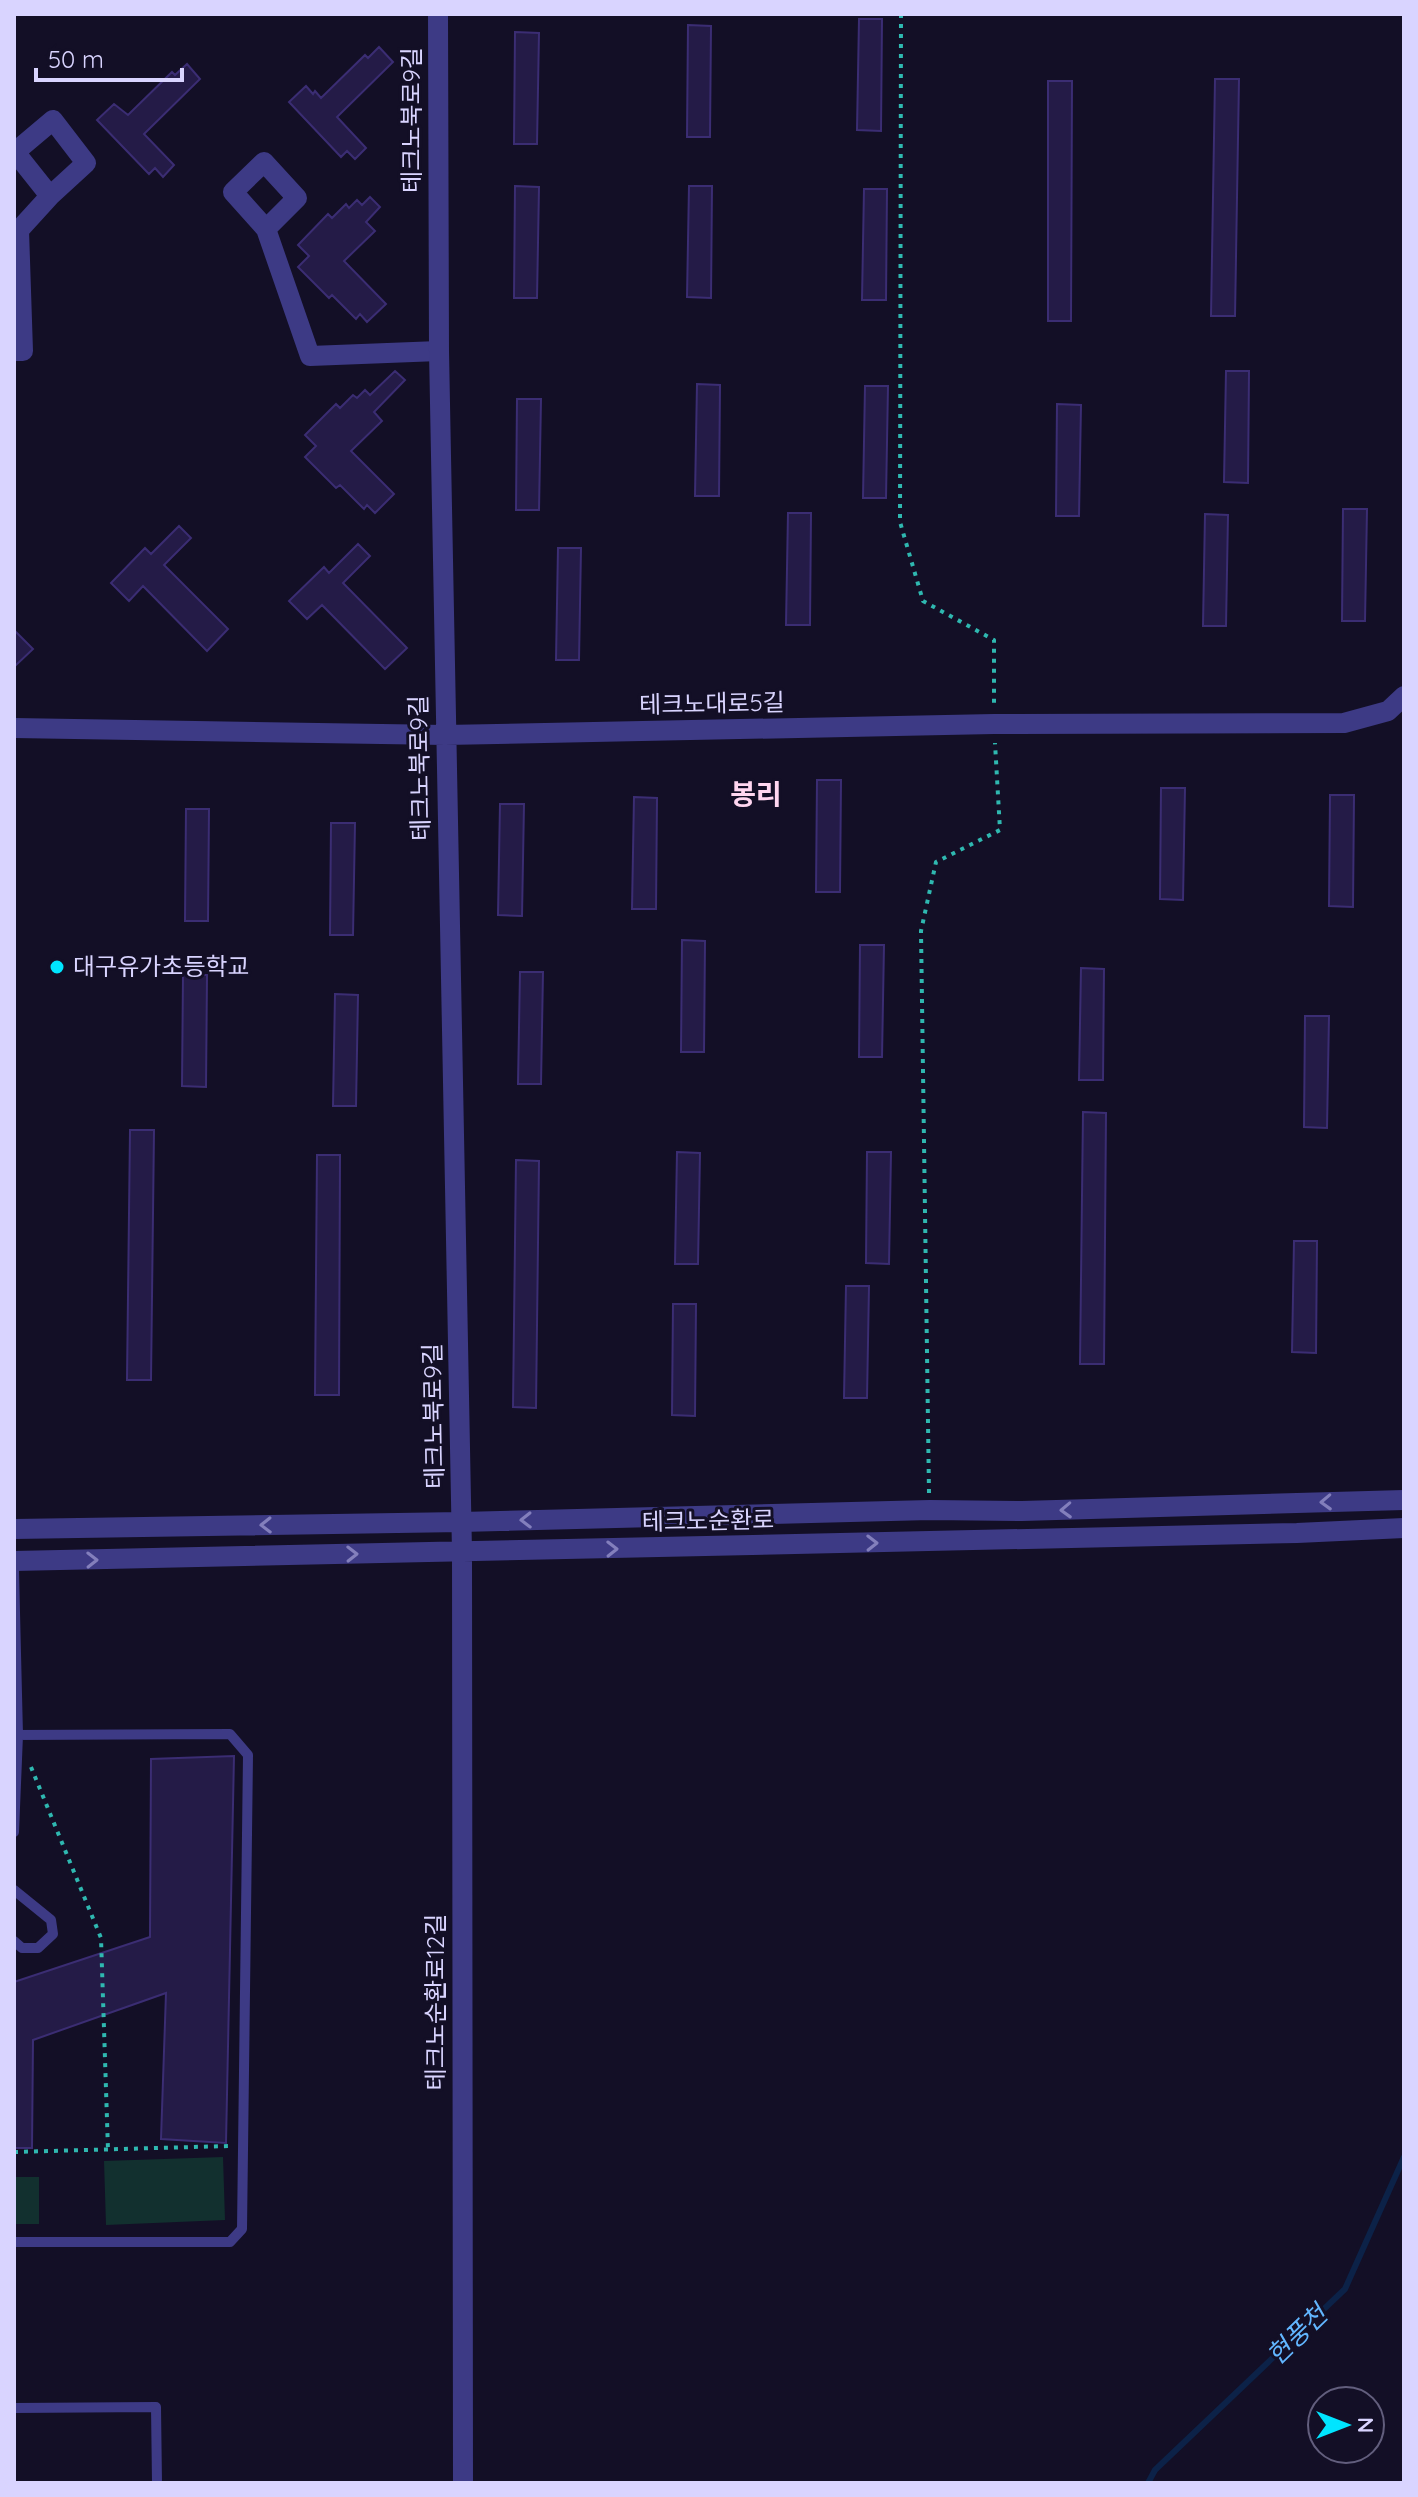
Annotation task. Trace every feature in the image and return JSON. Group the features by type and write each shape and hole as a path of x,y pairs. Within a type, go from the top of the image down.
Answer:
{"street":[{"name":"테크노북로9길","path":"438,14 439,351 461,1522"},
{"path":"14,351 23,351 19,230 50,196"},
{"path":"266,229 310,356 439,351"},
{"name":"테크노대로5길","path":"14,728 445,735 994,724 1344,723 1388,711 1404,696"},
{"name":"테크노순환로","path":"14,1529 930,1510 1022,1511 1404,1500"},
{"name":"테크노순환로12길","path":"461,1522 463,2483"},
{"name":"테크노순환로","path":"14,1561 1297,1533 1404,1528"}],"lane":[{"path":"14,1571 14,1832"},
{"path":"14,2242 230,2242 242,2229 248,1755 230,1734 16,1735"},
{"path":"14,1890 51,1920 53,1934 38,1948 22,1948 14,1941"},
{"path":"14,2408 156,2407 157,2483"}],"path":[{"path":"901,14 900,522 923,601 994,640 994,724 1000,830 936,862 921,931 930,1510"},
{"path":"16,1735 101,1938 108,2150"},
{"path":"14,2152 243,2146"}],"green space":[{"path":"223,2157 225,2220 106,2225 104,2161"},
{"path":"14,2177 39,2177 39,2224 14,2224"}],"building":[{"path":"859,19 882,19 881,131 857,130"},
{"path":"688,25 711,26 710,137 687,137"},
{"path":"515,32 539,33 537,144 514,144"},
{"path":"379,47 393,62 337,117 366,148 355,159 347,151 341,157 289,102 306,86 321,98 365,55 368,58"},
{"path":"187,64 200,79 144,134 174,165 163,177 155,168 149,174 97,120 114,104 128,115 172,72 175,75"},
{"path":"1215,79 1239,79 1235,316 1211,316"},
{"path":"1048,81 1072,81 1071,321 1048,321"},
{"path":"515,186 539,187 537,298 514,298"},
{"path":"689,186 712,186 711,298 687,297"},
{"path":"864,189 887,189 886,300 862,300"},
{"path":"370,197 380,207 366,222 375,231 344,261 386,304 367,322 360,314 356,319 332,295 329,298 298,267 309,256 298,245 328,214 332,218 346,204 349,208 357,200 362,205"},
{"path":"395,371 405,380 374,412 382,421 351,451 394,494 375,513 367,505 364,509 340,485 336,488 305,457 316,446 305,435 336,404 340,408 353,395 357,398 365,390 370,395"},
{"path":"1226,371 1249,371 1248,483 1224,482"},
{"path":"697,384 720,385 719,496 695,496"},
{"path":"865,386 888,386 886,498 863,498"},
{"path":"517,399 541,399 539,510 516,510"},
{"path":"1057,404 1081,405 1079,516 1056,516"},
{"path":"1343,509 1367,509 1365,621 1342,621"},
{"path":"788,513 811,513 810,625 786,625"},
{"path":"1205,514 1228,515 1226,626 1203,626"},
{"path":"179,526 191,538 164,565 228,629 207,651 143,586 129,601 111,583 145,548 151,554"},
{"path":"358,544 370,556 343,583 407,648 385,669 322,605 307,619 289,601 324,567 329,573"},
{"path":"558,548 581,548 579,660 556,660"},
{"path":"14,630 33,649 14,667"},
{"path":"817,780 841,780 840,892 816,892"},
{"path":"1161,788 1185,788 1183,900 1160,899"},
{"path":"1330,795 1354,795 1353,907 1329,906"},
{"path":"634,797 657,798 656,909 632,909"},
{"path":"500,804 524,804 522,916 498,915"},
{"path":"186,809 209,809 208,921 185,921"},
{"path":"331,823 355,823 353,935 330,935"},
{"path":"682,940 705,941 704,1052 681,1052"},
{"path":"860,945 884,945 882,1057 859,1057"},
{"path":"1081,968 1104,969 1103,1080 1079,1080"},
{"path":"520,972 543,972 541,1084 518,1084"},
{"path":"183,975 207,975 206,1087 182,1086"},
{"path":"335,994 358,995 356,1106 333,1106"},
{"path":"1305,1016 1329,1016 1327,1128 1304,1127"},
{"path":"1083,1112 1106,1113 1104,1364 1080,1364"},
{"path":"130,1130 154,1130 151,1380 127,1380"},
{"path":"677,1152 700,1153 698,1264 675,1264"},
{"path":"867,1152 891,1152 889,1264 866,1263"},
{"path":"317,1155 340,1155 339,1395 315,1395"},
{"path":"516,1160 539,1161 536,1408 513,1407"},
{"path":"1294,1241 1317,1241 1316,1353 1292,1352"},
{"path":"846,1286 869,1286 867,1398 844,1398"},
{"path":"673,1304 696,1304 695,1416 672,1415"},
{"path":"234,1756 226,2143 161,2139 166,1993 33,2040 32,2148 14,2148 14,1982 150,1937 151,1759"}],"waterway":[{"name":"현풍천","path":"1148,2483 1155,2470 1345,2289 1404,2157"}],"place":[{"name":"대구유가초등학교","path":"57,967"}],"district":[{"name":"봉리","path":"756,794"}]}
